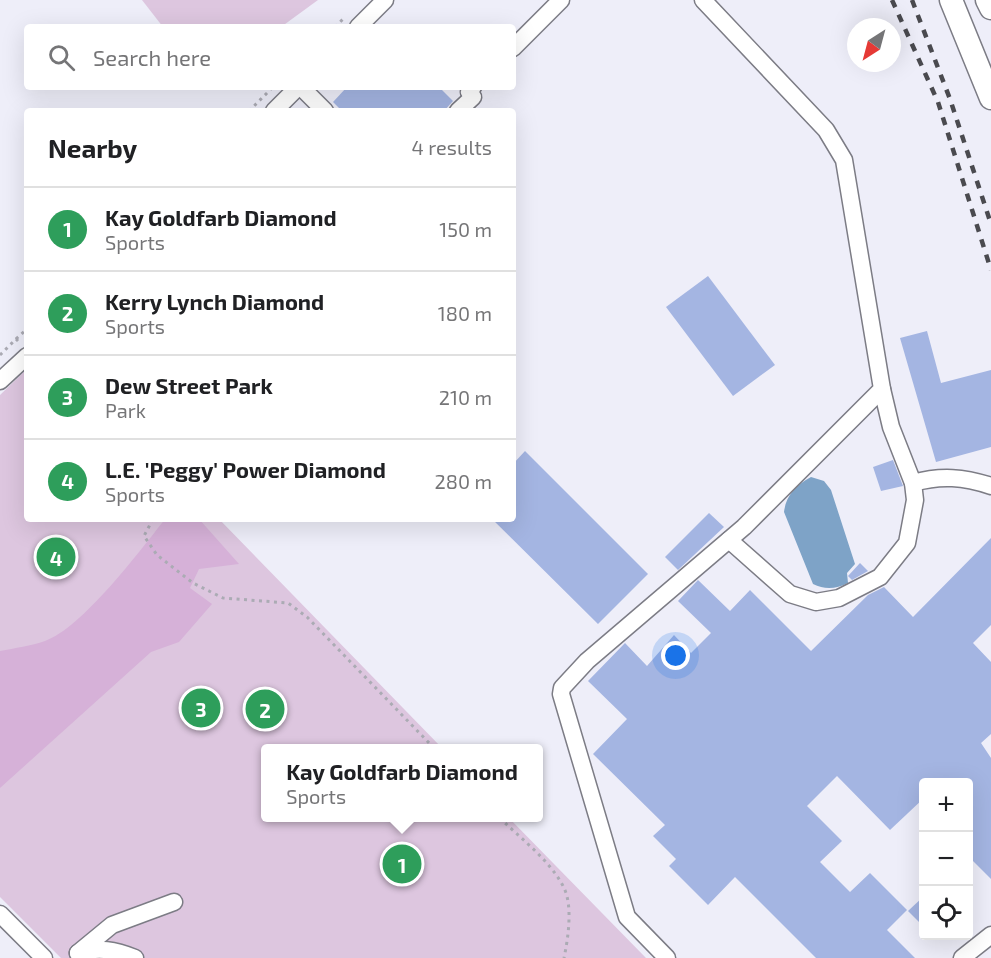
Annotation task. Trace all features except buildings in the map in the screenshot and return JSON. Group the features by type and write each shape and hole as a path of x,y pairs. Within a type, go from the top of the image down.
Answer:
{"main road":[{"path":"951,0 991,98"},
{"path":"987,0 991,8"}],"street":[{"path":"361,24 385,0"},
{"path":"516,45 561,0"},
{"path":"703,0 826,130 844,160 882,389 891,427 914,483 915,500 907,543 880,577 839,598 816,602 790,594 729,540"},
{"path":"277,108 296,90"},
{"path":"302,90 322,108"},
{"path":"461,108 473,97 469,92 471,90"},
{"path":"0,381 24,359"},
{"path":"667,958 627,917 561,694 562,688 587,661 729,540 882,389"},
{"path":"914,483 930,479 965,478 991,486"},
{"path":"75,955 112,925 174,902"},
{"path":"0,914 44,958"},
{"path":"962,958 991,935"},
{"path":"75,955 95,948 115,951 135,958"}],"path":[{"path":"252,108 270,90"},
{"path":"16,339 24,331"},
{"path":"152,522 144,537 157,555 193,583 224,598 288,603 307,617 430,744"},
{"path":"504,822 552,871 565,889 569,930 564,958"}],"shaded area":[{"path":"142,0 318,0 285,24 161,24"},
{"path":"24,372 24,522 222,522 438,744 261,744 261,822 513,822 646,958 61,958 0,897 0,395"},
{"path":"163,522 202,522 239,564 199,569 190,588 212,604 179,642 151,652 0,788 0,651 29,646 60,633 93,605"}],"water":[{"path":"811,477 824,481 831,490 855,564 847,573 848,583 839,587 826,588 813,584 784,512 787,500 793,491"}],"railway":[{"path":"892,0 938,102 991,270"},
{"path":"912,0 950,99 991,224"}],"place":[{"name":"L.E. 'Peggy' Power Diamond","path":"56,557"},
{"name":"Dew Street Park","path":"201,708"},
{"name":"Kerry Lynch Diamond","path":"265,709"},
{"name":"Kay Goldfarb Diamond","path":"402,864"}]}
